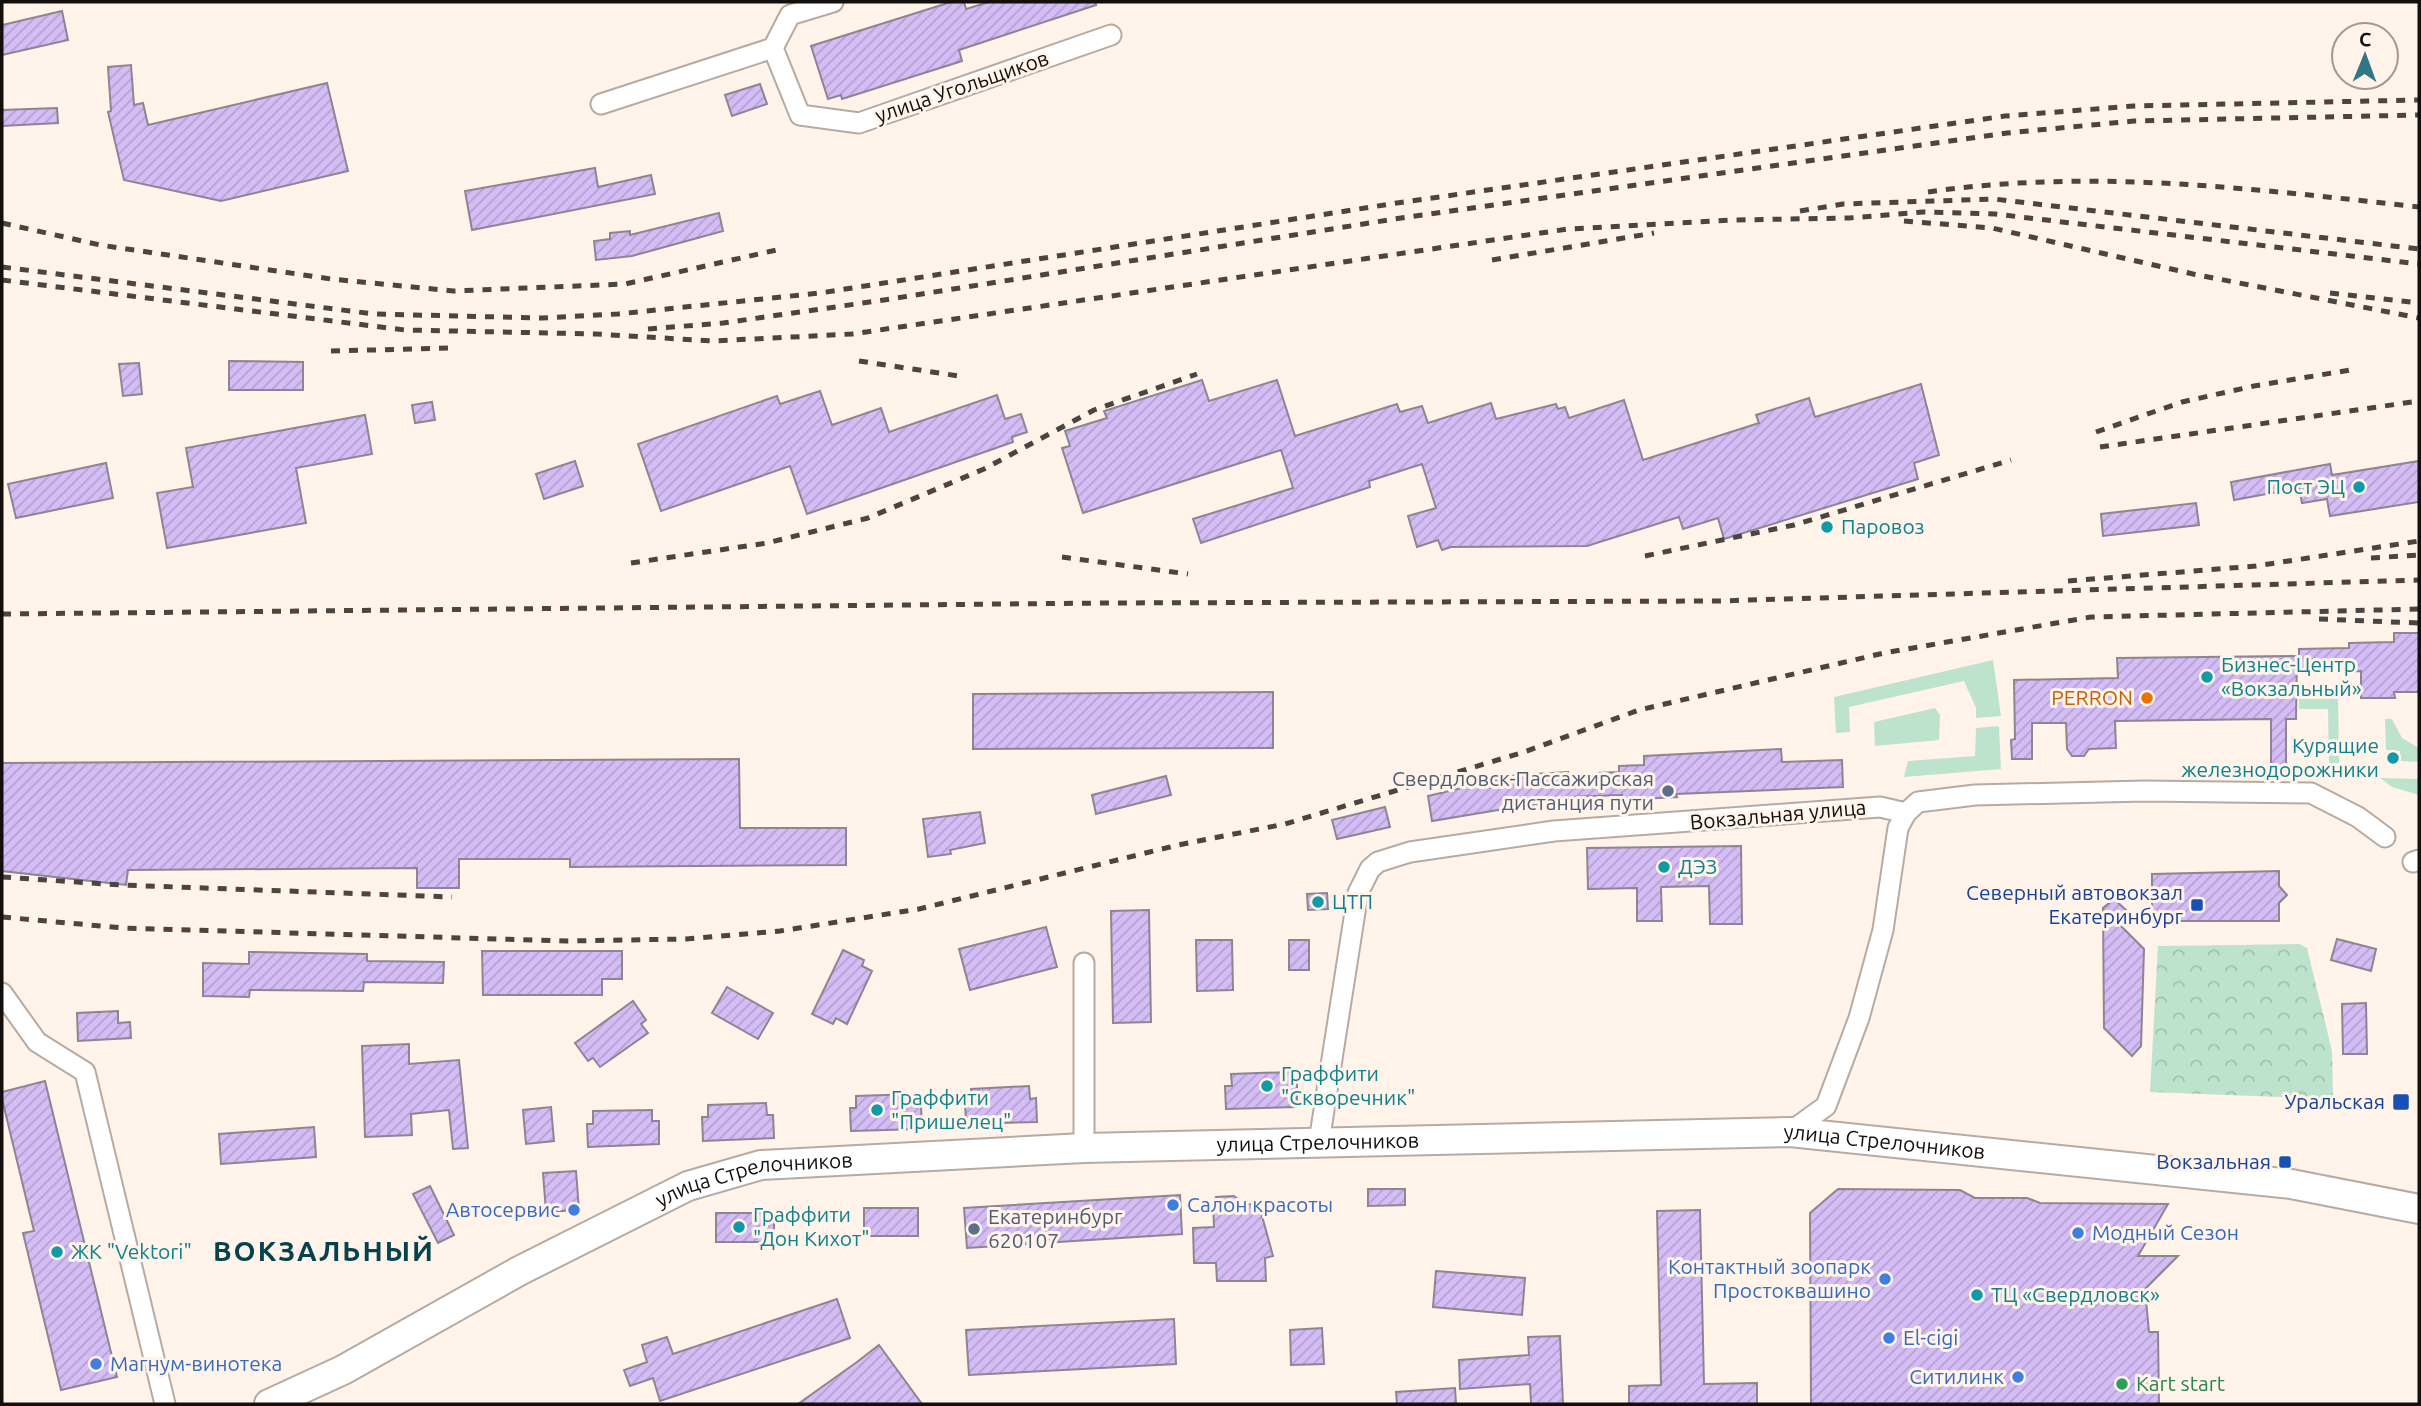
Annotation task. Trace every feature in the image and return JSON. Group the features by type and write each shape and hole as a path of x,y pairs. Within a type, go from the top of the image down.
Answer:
{"main road":[{"name":"улица Стрелочников","path":"269,1404 343,1370 519,1271 688,1186 761,1165 1084,1148 1790,1132 2291,1184 2419,1209"}],"street":[{"path":"601,104 773,48 788,8 833,2"},
{"name":"улица Угольщиков","path":"773,48 800,115 859,123 1111,35"},
{"path":"1790,1132 1826,1106 1859,1018 1883,930 1898,828 1906,813 1918,802 1975,794 2144,791 2311,793 2358,817 2385,837"},
{"name":"Вокзальная улица","path":"1319,1142 1358,893 1370,869 1393,855 1555,831 1880,807 1906,813"},
{"path":"1084,963 1084,1148"},
{"path":"2,993 37,1042 85,1072 165,1404"}],"green space":[{"path":"1993,660 2001,716 1976,718 1976,708 1964,681 1849,707 1850,732 1836,733 1834,697"},
{"path":"2338,698 2339,763 2329,763 2328,709 2299,709 2299,699"},
{"path":"1935,708 1940,715 1939,740 1875,746 1874,722"},
{"path":"2385,719 2392,719 2402,738 2419,748 2419,762 2400,761 2400,751 2386,750"},
{"path":"1999,726 2001,769 1904,777 1908,761 1975,756 1976,728"},
{"path":"2380,778 2419,779 2419,795 2392,787"},
{"path":"2299,944 2307,948 2332,1051 2333,1099 2150,1092 2158,946"}],"building":[{"path":"951,2 964,2 966,9 989,2 1095,2 1096,5 959,50 962,61 842,99 841,95 828,99 811,46"},
{"path":"62,11 68,40 2,55 2,25"},
{"path":"131,65 134,105 143,103 148,125 327,83 348,171 221,201 124,180 108,112 111,111 108,67"},
{"path":"760,84 767,104 732,116 725,95"},
{"path":"57,108 58,123 2,126 2,110"},
{"path":"595,168 598,187 651,175 655,194 472,230 465,191"},
{"path":"719,213 723,231 632,256 596,260 594,241 610,239 610,233 630,231 630,235"},
{"path":"229,361 303,362 303,390 229,390"},
{"path":"139,363 142,394 123,396 119,364"},
{"path":"1202,380 1209,401 1277,380 1295,436 1397,404 1400,412 1422,406 1428,423 1491,403 1496,419 1556,404 1558,409 1565,407 1569,418 1624,400 1643,460 1759,423 1756,415 1809,398 1815,417 1921,384 1939,455 1914,463 1918,479 1724,539 1718,518 1683,529 1679,517 1587,546 1451,547 1442,550 1438,540 1417,547 1408,516 1436,508 1422,464 1369,481 1370,487 1201,543 1193,519 1293,488 1281,450 1083,513 1062,448 1070,446 1065,431 1107,418 1104,411"},
{"path":"820,391 832,425 881,408 889,432 997,395 1005,419 1021,414 1027,432 1012,437 1013,442 807,514 790,466 661,511 638,444 777,396 780,404"},
{"path":"432,402 435,420 415,423 412,405"},
{"path":"365,415 372,454 296,468 306,523 167,548 157,493 193,487 186,448"},
{"path":"575,461 583,486 544,499 536,474"},
{"name":"Пост ЭЦ","path":"2419,461 2419,502 2330,516 2327,499 2302,503 2299,488 2234,500 2231,482 2330,464 2332,475"},
{"path":"106,463 113,498 16,518 8,484"},
{"path":"2196,503 2199,525 2103,536 2101,514"},
{"path":"2394,633 2419,633 2419,692 2394,692 2395,698 2361,698 2361,671 2349,672 2349,667 2299,668 2299,649 2349,648 2349,643 2394,642"},
{"name":"Бизнес-Центр «Вокзальный»","path":"2297,656 2296,719 2286,719 2286,769 2271,770 2271,719 2115,721 2116,748 2089,749 2084,756 2072,756 2067,749 2066,723 2032,723 2032,759 2012,759 2011,740 2015,739 2014,680 2118,678 2117,658"},
{"path":"1273,692 1273,748 973,749 973,694"},
{"path":"1781,749 1782,762 1842,760 1843,787 1676,794 1677,797 1622,800 1622,795 1569,797 1570,803 1522,806 1432,821 1428,796 1516,775 1568,772 1568,781 1598,780 1598,773 1619,772 1619,766 1644,765 1644,756"},
{"path":"739,759 740,828 846,828 846,865 570,867 570,859 459,859 459,888 417,888 417,868 128,870 126,885 2,871 2,763"},
{"path":"1166,776 1171,795 1096,814 1092,795"},
{"path":"1385,807 1390,827 1337,839 1332,820"},
{"path":"980,812 985,843 950,850 951,854 928,857 923,819"},
{"name":"ДЭЗ","path":"1741,846 1742,924 1710,924 1709,886 1661,887 1662,921 1637,921 1637,888 1588,889 1587,848"},
{"path":"2279,871 2279,886 2287,895 2279,903 2279,921 2152,921 2152,874"},
{"name":"ЦТП","path":"1327,893 1328,909 1308,910 1307,894"},
{"path":"2114,899 2138,921 2116,921 2144,949 2141,1046 2132,1056 2104,1028 2103,908"},
{"path":"1149,910 1151,1022 1113,1023 1111,911"},
{"path":"1046,927 1057,967 970,990 959,949"},
{"path":"2337,939 2376,949 2371,971 2331,960"},
{"path":"1196,940 1232,940 1233,990 1197,991"},
{"path":"1289,940 1309,940 1309,970 1289,970"},
{"path":"843,950 864,960 862,966 872,971 847,1024 836,1018 833,1024 812,1014"},
{"path":"482,951 622,951 622,979 602,979 602,995 483,995"},
{"path":"249,952 367,954 367,961 444,962 443,983 364,982 363,991 250,990 249,997 203,996 203,963 249,964"},
{"path":"727,987 773,1013 758,1039 712,1013"},
{"path":"633,1001 646,1020 641,1024 648,1033 600,1067 593,1058 588,1061 575,1043"},
{"path":"2366,1003 2367,1054 2343,1054 2342,1004"},
{"path":"118,1011 118,1023 130,1022 131,1038 78,1041 77,1013"},
{"path":"409,1044 409,1064 459,1060 468,1148 453,1149 449,1110 411,1114 412,1135 365,1137 362,1046"},
{"path":"1290,1072 1290,1084 1297,1084 1297,1107 1226,1109 1225,1086 1232,1086 1231,1074"},
{"name":"ЖК \"Vektori\"","path":"45,1081 117,1377 61,1390 23,1233 34,1231 2,1099 2,1092"},
{"path":"1029,1086 1030,1099 1036,1098 1037,1122 966,1124 965,1101 971,1101 971,1089"},
{"path":"914,1094 915,1106 921,1106 922,1129 851,1131 850,1108 856,1108 856,1096"},
{"path":"766,1103 767,1115 773,1115 774,1138 703,1141 702,1117 708,1117 708,1105"},
{"path":"551,1107 554,1141 526,1144 523,1110"},
{"path":"652,1110 652,1121 659,1121 659,1144 588,1147 587,1124 593,1124 593,1111"},
{"path":"314,1127 316,1157 221,1164 219,1134"},
{"path":"576,1171 579,1210 546,1212 543,1173"},
{"path":"430,1186 454,1235 438,1243 413,1194"},
{"path":"1368,1189 1405,1189 1405,1205 1368,1206"},
{"name":"ТЦ «Свердловск»","path":"1838,1189 1960,1190 1975,1198 2027,1198 2040,1203 2168,1204 2138,1256 2178,1256 2145,1289 2149,1332 2158,1332 2159,1404 1811,1404 1810,1213"},
{"path":"1180,1195 1182,1234 967,1248 964,1208"},
{"path":"1234,1196 1245,1204 1259,1205 1273,1256 1265,1258 1266,1281 1217,1281 1216,1263 1194,1263 1193,1228 1214,1227 1213,1203 1216,1197"},
{"path":"864,1208 918,1208 918,1236 864,1236"},
{"path":"1700,1210 1704,1384 1757,1383 1757,1404 1629,1404 1629,1386 1661,1385 1657,1211"},
{"path":"716,1213 774,1213 774,1242 716,1242"},
{"path":"1436,1271 1525,1278 1522,1315 1433,1307"},
{"path":"837,1299 850,1338 660,1401 653,1378 630,1386 624,1370 647,1362 642,1345 667,1337 673,1354"},
{"path":"1174,1319 1176,1364 969,1375 966,1330"},
{"path":"1322,1328 1324,1364 1291,1365 1290,1330"},
{"path":"1560,1336 1563,1404 1531,1404 1530,1384 1460,1389 1459,1360 1529,1355 1528,1337"},
{"path":"879,1345 922,1404 798,1404 857,1362"},
{"path":"1455,1388 1456,1404 1397,1404 1396,1392"}],"railway":[{"path":"2,267 374,314 542,318 618,314 820,293 1397,203 2005,116 2134,106 2419,100"},
{"path":"648,329 723,323 884,300 1401,218 2007,133 2134,121 2419,115"},
{"path":"1928,192 1990,185 2113,181 2235,188 2419,207"},
{"path":"1800,211 1843,204 1994,199 2419,249"},
{"path":"2,280 405,330 596,334 713,341 852,334 1568,229 1734,220 1849,218 1923,212 1995,214 2419,264"},
{"path":"1904,221 1992,228 2193,274 2419,318"},
{"path":"2,223 100,245 331,279 453,291 625,284 781,249"},
{"path":"1492,260 1654,233"},
{"path":"2330,293 2419,303"},
{"path":"331,351 452,348"},
{"path":"859,361 959,376"},
{"path":"2096,432 2182,402 2254,386 2350,370"},
{"path":"631,563 767,543 868,518 984,469 1094,410 1197,374"},
{"path":"2100,447 2419,401"},
{"path":"1645,556 1794,525 2011,460"},
{"path":"2068,581 2256,566 2419,541"},
{"path":"2371,558 2419,555"},
{"path":"1062,557 1188,574"},
{"path":"2,614 1104,603 1718,601 2419,580"},
{"path":"2,917 123,928 566,941 686,939 780,931 919,909 1178,845 1285,824 1524,752 1639,710 1884,653 2091,617 2419,609"},
{"path":"2319,619 2419,623"},
{"path":"2,877 121,885 452,897"}],"place":[{"name":"Пост ЭЦ","path":"2359,487"},
{"name":"Паровоз","path":"1827,527"},
{"name":"Бизнес-Центр «Вокзальный»","path":"2207,677"},
{"name":"PERRON","path":"2147,698"},
{"name":"Курящие железнодорожники","path":"2393,758"},
{"name":"Свердловск-Пассажирская дистанция пути","path":"1668,791"},
{"name":"ДЭЗ","path":"1664,867"},
{"name":"ЦТП","path":"1318,902"},
{"name":"Северный автовокзал Екатеринбург","path":"2197,905"},
{"name":"Граффити \"Скворечник\"","path":"1267,1086"},
{"name":"Уральская","path":"2401,1102"},
{"name":"Граффити \"Пришелец\"","path":"877,1110"},
{"name":"Вокзальная","path":"2285,1162"},
{"name":"Салон красоты","path":"1173,1205"},
{"name":"Автосервис","path":"574,1210"},
{"name":"Граффити \"Дон Кихот\"","path":"739,1227"},
{"name":"Екатеринбург 620107","path":"974,1229"},
{"name":"Модный Сезон","path":"2078,1233"},
{"name":"ЖК \"Vektori\"","path":"57,1252"},
{"name":"Контактный зоопарк Простоквашино","path":"1885,1279"},
{"name":"ТЦ «Свердловск»","path":"1977,1295"},
{"name":"El-cigi","path":"1889,1338"},
{"name":"Магнум-винотека","path":"96,1364"},
{"name":"Ситилинк","path":"2018,1377"},
{"name":"Kart start","path":"2122,1384"}],"district":[{"name":"ВОКЗАЛЬНЫЙ","path":"324,1251"}]}
